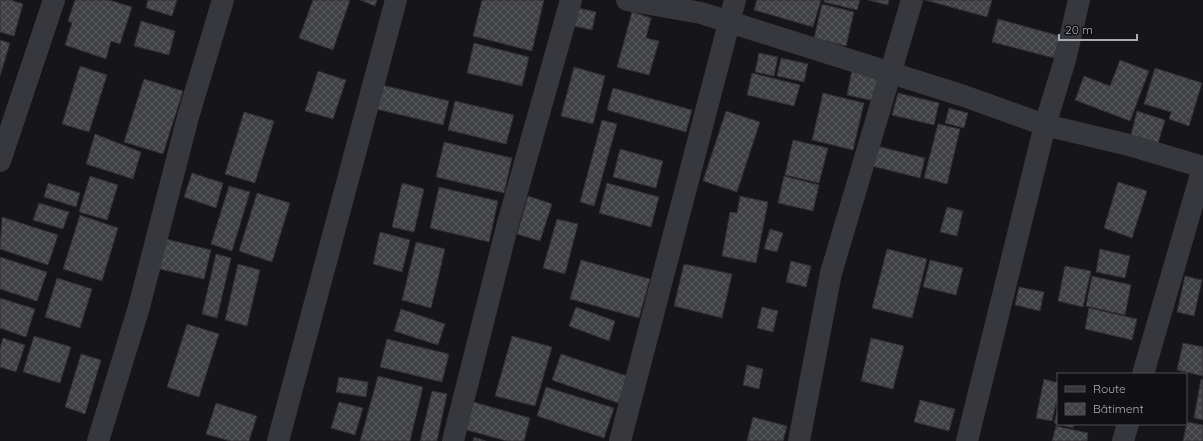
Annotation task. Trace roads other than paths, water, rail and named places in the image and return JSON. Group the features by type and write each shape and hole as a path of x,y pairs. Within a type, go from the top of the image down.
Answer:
{"street":[{"path":"0,161 54,0"},
{"path":"98,441 139,307 188,117 223,0"},
{"path":"278,441 396,0"},
{"path":"453,441 508,223 571,0"},
{"path":"627,0 701,13 964,96 1045,126 1129,145 1203,168 1143,373"},
{"path":"620,441 735,0"},
{"path":"799,441 831,274 912,0"},
{"path":"967,441 1045,126 1065,60 1079,0"},
{"path":"1123,441 1128,425"}]}
